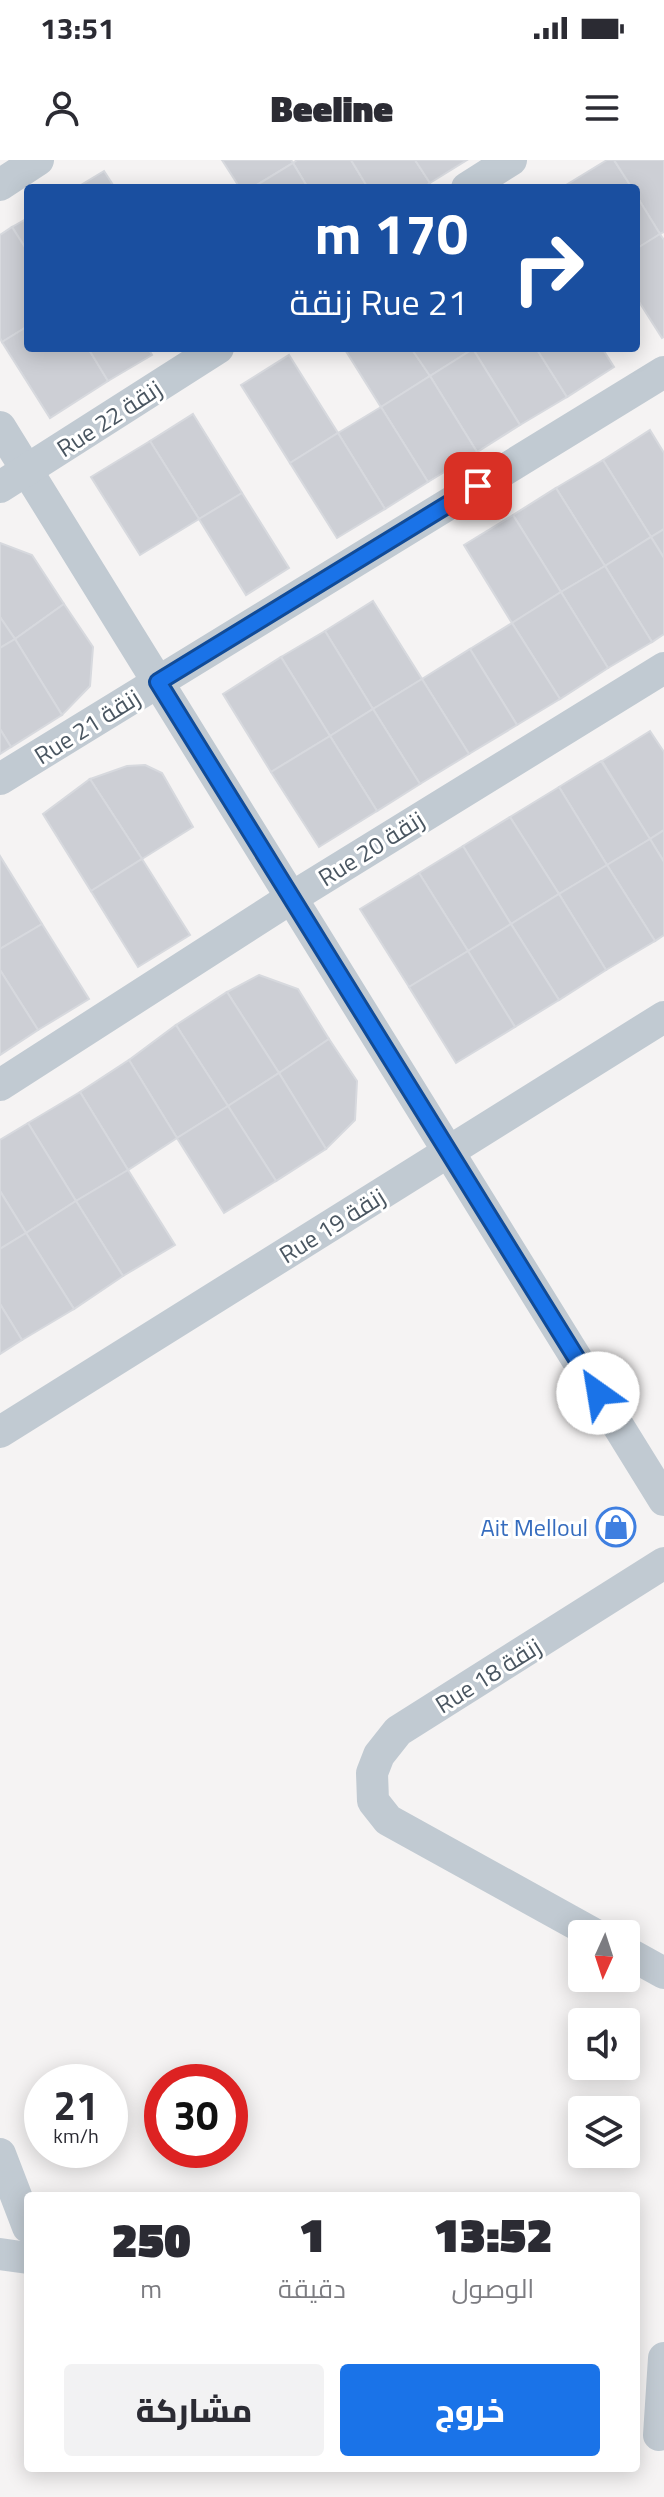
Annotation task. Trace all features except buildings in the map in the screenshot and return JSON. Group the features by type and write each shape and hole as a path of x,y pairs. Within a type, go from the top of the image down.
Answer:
{"street":[{"path":"0,185 38,160"},
{"path":"473,184 511,160"},
{"name":"Rue 22 زنقة","path":"0,487 212,352"},
{"name":"Rue 21 زنقة","path":"0,779 664,372"},
{"path":"0,427 664,1500"},
{"name":"Rue 20 زنقة","path":"0,1085 291,898 664,668"},
{"name":"Rue 19 زنقة","path":"0,1432 664,1017"},
{"name":"Rue 18 زنقة","path":"569,1920 388,1820 373,1801 372,1773 379,1755 398,1731 664,1563"},
{"path":"640,1960 664,1973"},
{"path":"0,2154 24,2217"},
{"path":"0,2254 24,2257"},
{"path":"640,2375 664,2357"},
{"path":"653,2432 664,2357"}],"place":[{"name":"Ait Melloul","path":"616,1527"}],"route":[{"path":"478,486 158,682 598,1393"}]}
